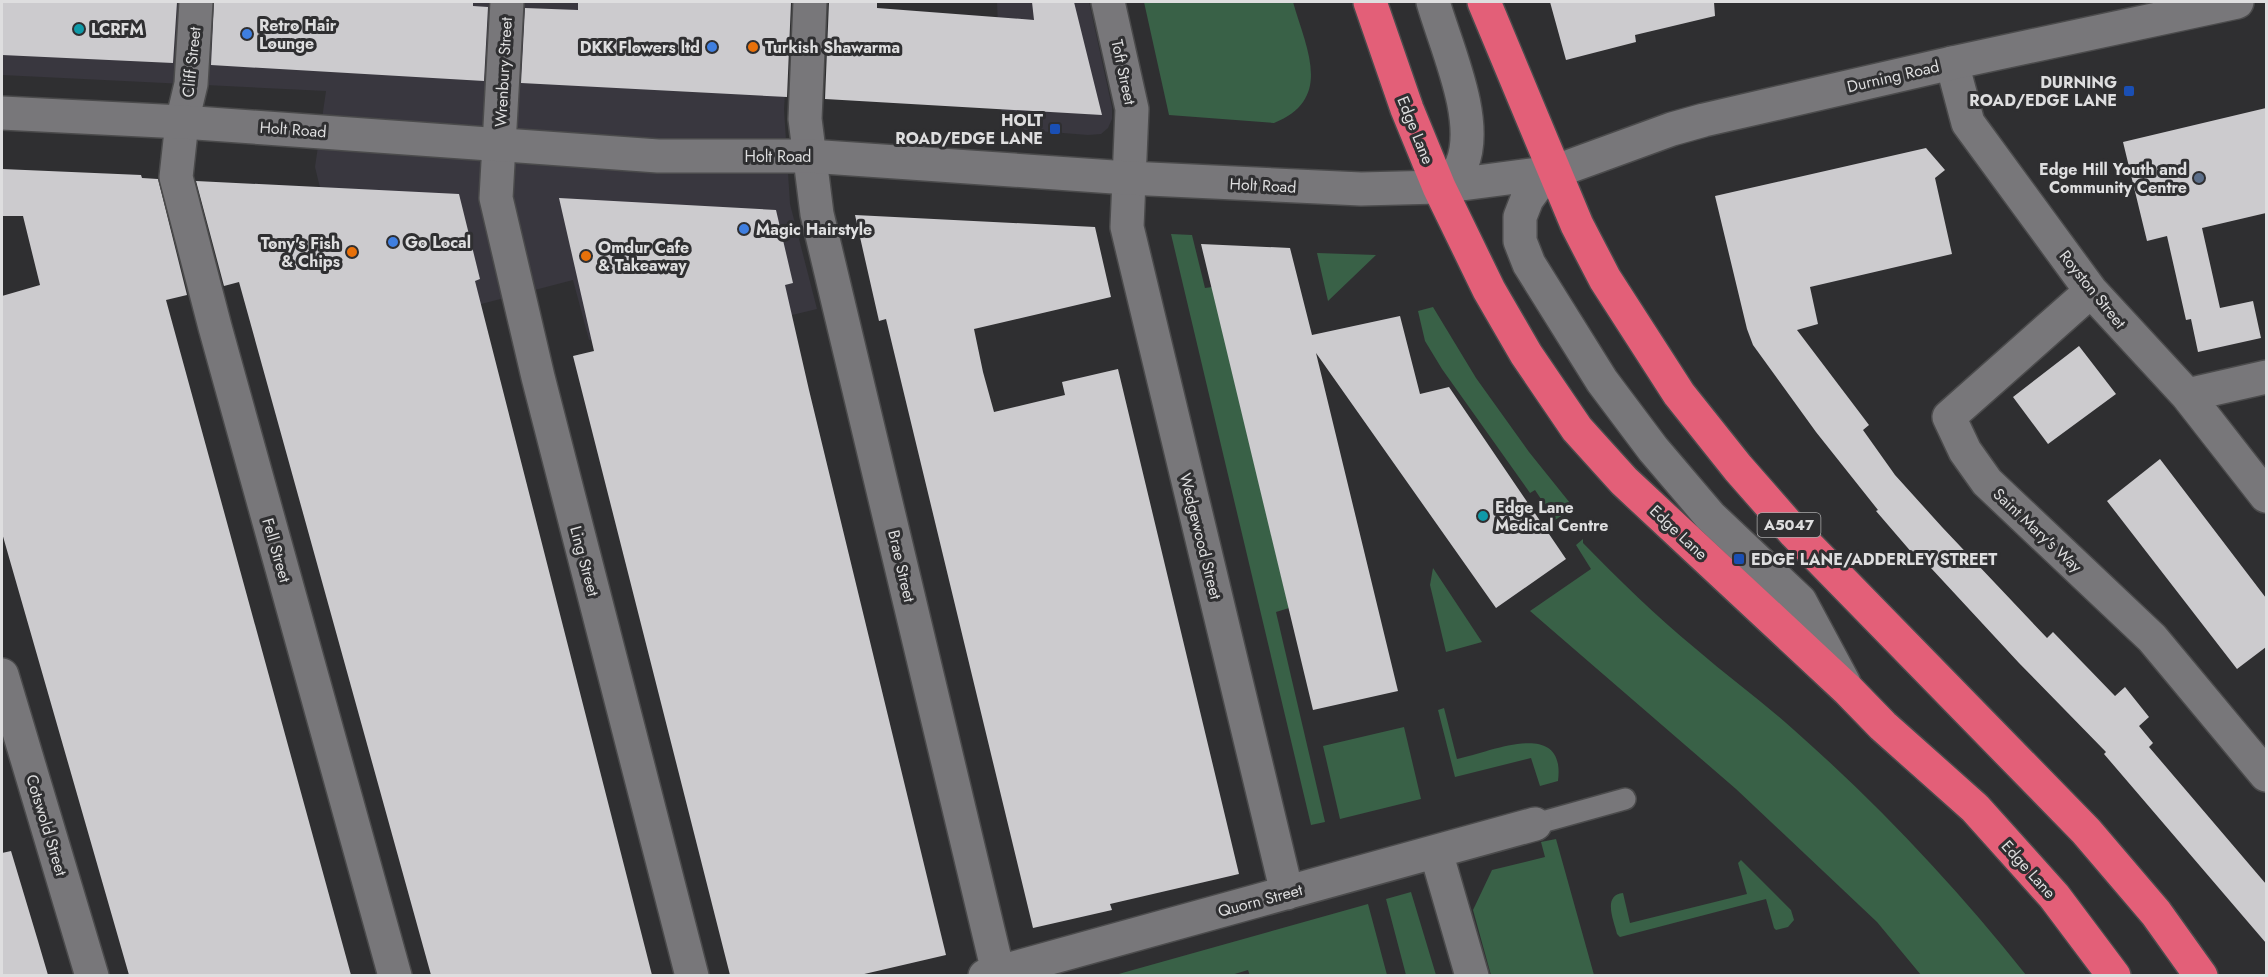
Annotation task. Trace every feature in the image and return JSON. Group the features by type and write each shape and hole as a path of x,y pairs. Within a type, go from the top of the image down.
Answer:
{"highway":[{"name":"Edge Lane","path":"1370,2 1407,109 1439,187 1489,290 1526,354 1577,429 1624,481 1848,690 1883,726 1975,808 2054,896 2114,975"},
{"name":"A5047","path":"1484,2 1577,225 1605,279 1678,394 1795,533 2085,831 2156,914 2201,975"}],"street":[{"name":"Cliff Street","path":"182,122 191,84 196,2"},
{"name":"Wrenbury Street","path":"499,143 507,2"},
{"name":"Brae Street","path":"810,2 805,119 817,214 994,974"},
{"name":"Toft Street","path":"1108,2 1132,109 1128,178"},
{"path":"1433,2 1466,105 1469,128 1462,166 1454,177 1439,187"},
{"name":"Durning Road","path":"1554,172 1672,129 1952,63 2237,2"},
{"name":"Royston Street","path":"1952,63 1968,123 2091,291 2187,395 2266,496"},
{"name":"Holt Road","path":"2,113 182,122 686,157 809,156 1128,178 1361,189 1439,187 1554,172"},
{"name":"Fell Street","path":"182,122 176,177 215,327 395,975"},
{"name":"Ling Street","path":"499,143 496,198 538,377 692,975"},
{"path":"1554,172 1538,184 1527,199 1520,217 1520,241 1529,264 1602,381 1653,449 1710,516 1800,601 1848,690"},
{"name":"Wedgewood Street","path":"1128,178 1127,227 1287,893"},
{"name":"Saint Mary's Way","path":"2091,291 1949,417 1965,452 1987,482 2151,638 2266,775"},
{"path":"2187,395 2266,377"},
{"name":"Cotswold Street","path":"2,675 92,975"},
{"name":"Quorn Street","path":"994,974 1535,824"},
{"path":"1436,852 1472,975"}],"lane":[{"path":"1535,824 1625,799"}],"shaded area":[{"path":"2,2 791,2 784,109 790,204 817,309 688,340 682,320 589,340 573,280 362,335 343,283 315,167 326,91 2,75"},
{"path":"997,2 1089,2 1112,107 1112,119 1108,128 1101,134 1002,128"}],"green space":[{"path":"1144,2 1293,2 1309,54 1311,71 1310,86 1304,100 1293,113 1274,123 1169,115"},
{"path":"1171,234 1192,235 1205,288 1212,287 1289,608 1276,612 1325,822 1311,825"},
{"path":"1317,253 1376,255 1328,301"},
{"path":"1433,307 1476,378 1529,452 1574,508 1555,520 1535,490 1530,493 1442,369 1425,341 1418,311"},
{"path":"1583,539 1583,543 1652,611 1826,758 1886,817 1972,910 2026,975 1921,975 1877,922 1736,789 1530,611 1591,569 1576,545"},
{"path":"1433,568 1482,642 1446,652 1430,585"},
{"path":"1444,708 1457,759 1506,746 1523,743 1539,744 1550,750 1557,761 1558,781 1540,786 1531,758 1455,777 1438,710"},
{"path":"1404,727 1421,799 1340,819 1323,746"},
{"path":"1556,839 1594,975 1491,975 1473,910 1492,870 1545,857 1541,842"},
{"path":"1741,860 1791,910 1794,920 1788,927 1776,930 1774,928 1766,899 1620,937 1617,934 1611,903 1617,895 1623,893 1630,923 1747,894 1738,863"},
{"path":"1411,892 1436,975 1406,975 1386,899"},
{"path":"1368,904 1387,975 1250,976 1248,970 1228,976 1115,975"}],"building":[{"path":"2,2 177,2 173,63 2,55"},
{"path":"214,2 473,2 473,6 488,7 484,81 211,65"},
{"path":"578,2 791,2 787,97 521,83 525,8 578,10"},
{"path":"829,2 877,2 877,8 1034,20 1032,2 1074,2 1102,115 825,99"},
{"path":"1550,2 1714,2 1715,16 1635,35 1636,42 1566,60"},
{"name":"Edge Hill Youth and Community Centre","path":"2266,108 2266,213 2202,228 2220,308 2253,301 2261,338 2198,352 2191,319 2186,320 2167,236 2147,241 2123,142"},
{"path":"1926,148 1945,170 1935,178 1952,254 1810,287 1818,324 1797,330 1869,425 1863,430 1895,475 1942,527 2047,638 2053,632 2115,696 2125,687 2149,717 2139,726 2153,743 2149,747 2266,884 2266,943 2104,754 2106,752 1931,568 1922,559 1919,561 1876,511 1878,510 1816,432 1753,345 1747,329 1715,196"},
{"path":"2,169 141,175 142,178 158,179 187,295 166,300 351,975 129,975 2,533 2,296 40,285 23,216 2,216"},
{"path":"196,181 459,194 480,279 475,281 652,975 431,975 239,282 224,286"},
{"path":"559,198 776,210 793,283 785,285 946,955 860,975 730,975 573,356 594,351"},
{"path":"855,215 1095,227 1111,297 974,329 983,372 994,412 1065,395 1062,382 1118,369 1239,874 1110,904 1112,910 1033,928 886,319 879,321"},
{"name":"Edge Lane Medical Centre","path":"1201,244 1290,248 1312,335 1400,316 1420,394 1449,387 1566,559 1496,608 1316,353 1398,691 1313,710"},
{"path":"2079,346 2116,394 2048,444 2013,397"},
{"path":"2160,459 2266,598 2266,647 2237,669 2107,501"},
{"path":"11,851 48,975 2,975 2,853"}],"place":[{"name":"LCRFM","path":"79,29"},
{"name":"Retro Hair Lounge","path":"247,34"},
{"name":"DKK Flowers ltd","path":"712,47"},
{"name":"Turkish Shawarma","path":"753,47"},
{"name":"DURNING ROAD/EDGE LANE","path":"2129,91"},
{"name":"HOLT ROAD/EDGE LANE","path":"1055,129"},
{"name":"Edge Hill Youth and Community Centre","path":"2199,178"},
{"name":"Magic Hairstyle","path":"744,229"},
{"name":"Go Local","path":"393,242"},
{"name":"Tony's Fish & Chips","path":"352,252"},
{"name":"Omdur Cafe & Takeaway","path":"586,256"},
{"name":"Edge Lane Medical Centre","path":"1483,516"},
{"name":"EDGE LANE/ADDERLEY STREET","path":"1739,559"}]}
